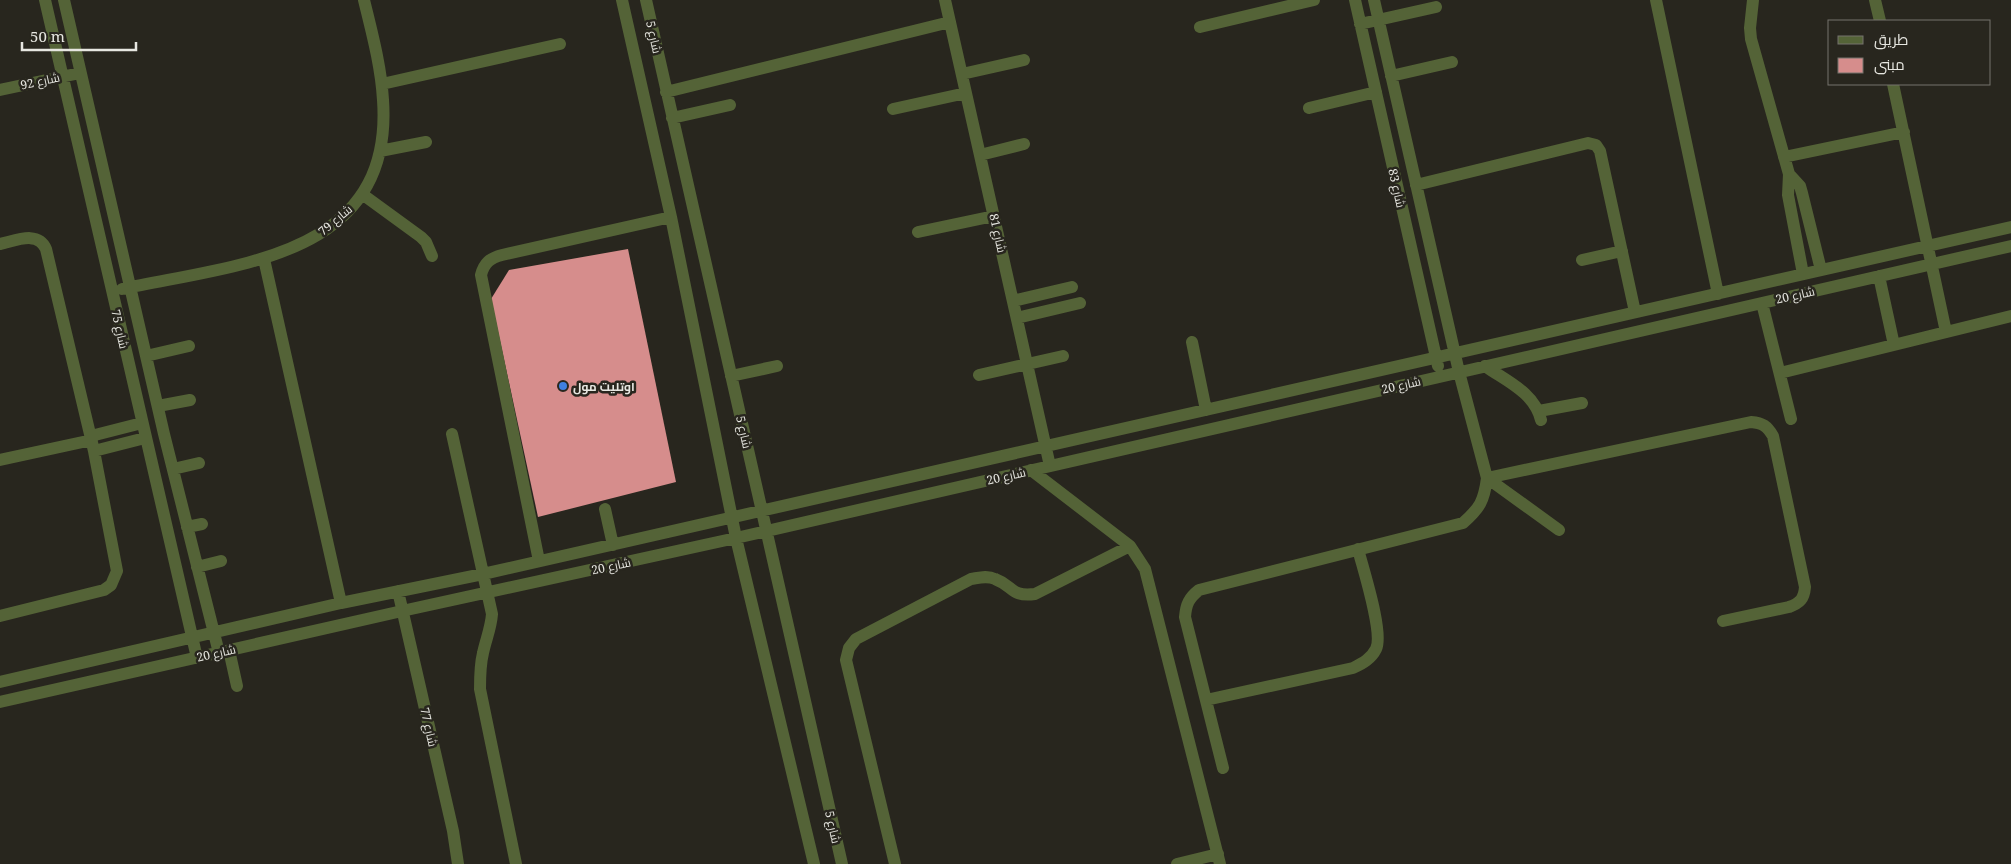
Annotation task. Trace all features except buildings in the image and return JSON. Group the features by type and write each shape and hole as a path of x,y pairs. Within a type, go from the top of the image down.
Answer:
{"street":[{"name":"شارع 75","path":"45,0 61,76 197,658"},
{"name":"شارع 75","path":"64,0 197,567 214,632 224,651 237,686"},
{"name":"شارع 79","path":"112,291 264,259 296,247 324,232 342,218 370,181 380,151 384,117 379,66 364,0"},
{"name":"شارع 5","path":"622,0 671,217 736,538 814,864"},
{"name":"شارع 5","path":"646,0 842,864"},
{"name":"شارع 81","path":"945,0 1050,466"},
{"path":"1200,27 1314,0"},
{"name":"شارع 83","path":"1355,0 1440,376"},
{"name":"شارع 83","path":"1374,0 1454,353 1486,478"},
{"path":"1656,0 1718,294"},
{"path":"1753,0 1750,28 1751,39 1789,174 1788,195 1803,274"},
{"path":"1876,0 1880,20"},
{"path":"1360,24 1436,7"},
{"path":"666,92 950,22"},
{"path":"382,84 560,44"},
{"path":"962,74 1024,60"},
{"path":"1391,76 1452,62"},
{"name":"شارع 92","path":"0,90 80,73"},
{"path":"1893,85 1946,332"},
{"path":"1308,108 1376,92"},
{"path":"893,109 966,93"},
{"path":"672,118 730,105"},
{"path":"1784,157 1904,132"},
{"path":"380,151 426,142"},
{"path":"1416,185 1588,143 1596,145 1600,151 1635,312"},
{"path":"980,155 1024,144"},
{"path":"1789,174 1800,186 1821,270"},
{"path":"86,183 106,179"},
{"path":"362,194 426,242 432,256"},
{"path":"918,232 994,216"},
{"path":"539,561 481,276 483,269 490,260 502,255 671,217"},
{"name":"شارع 20","path":"0,682 341,603 613,545 2011,227"},
{"path":"0,244 32,238 37,239 44,245 92,442 117,563 115,579 110,585 97,592 0,616"},
{"name":"شارع 20","path":"0,702 402,610 736,538 2011,246"},
{"path":"1582,260 1622,250"},
{"path":"264,259 341,603"},
{"path":"1879,276 1894,345"},
{"path":"1013,301 1072,287"},
{"path":"1017,318 1080,303"},
{"path":"1762,303 1792,419"},
{"path":"1780,373 2011,316"},
{"path":"1573,327 1578,345"},
{"path":"1192,342 1206,410"},
{"path":"146,356 189,346"},
{"path":"979,375 1063,356"},
{"path":"731,376 777,366"},
{"path":"1485,366 1529,396 1540,416 1582,403"},
{"path":"158,406 190,400"},
{"path":"1486,478 1751,422 1761,422 1768,428 1772,436 1805,587 1804,596 1798,604 1789,607 1723,621"},
{"path":"92,442 142,423"},
{"path":"452,434 492,614 491,627 482,661 480,689 516,864"},
{"path":"0,460 92,442 145,438"},
{"path":"173,469 199,463"},
{"path":"1031,470 1130,546 1145,569 1219,859 1176,864"},
{"path":"1486,478 1559,530"},
{"path":"1223,768 1185,617 1186,606 1190,597 1199,590 1463,523 1477,511 1481,504 1485,496 1486,478"},
{"path":"605,509 613,545"},
{"path":"187,527 202,524"},
{"path":"895,864 846,660 849,648 856,639 970,579 982,577 995,579 1014,592 1024,596 1036,594 1130,546"},
{"path":"1206,700 1353,668 1368,661 1377,647 1379,631 1358,549"},
{"path":"197,567 221,561"},
{"name":"شارع 77","path":"398,591 458,864"}],"place":[{"name":"اوتليت مول","path":"563,386"}]}
